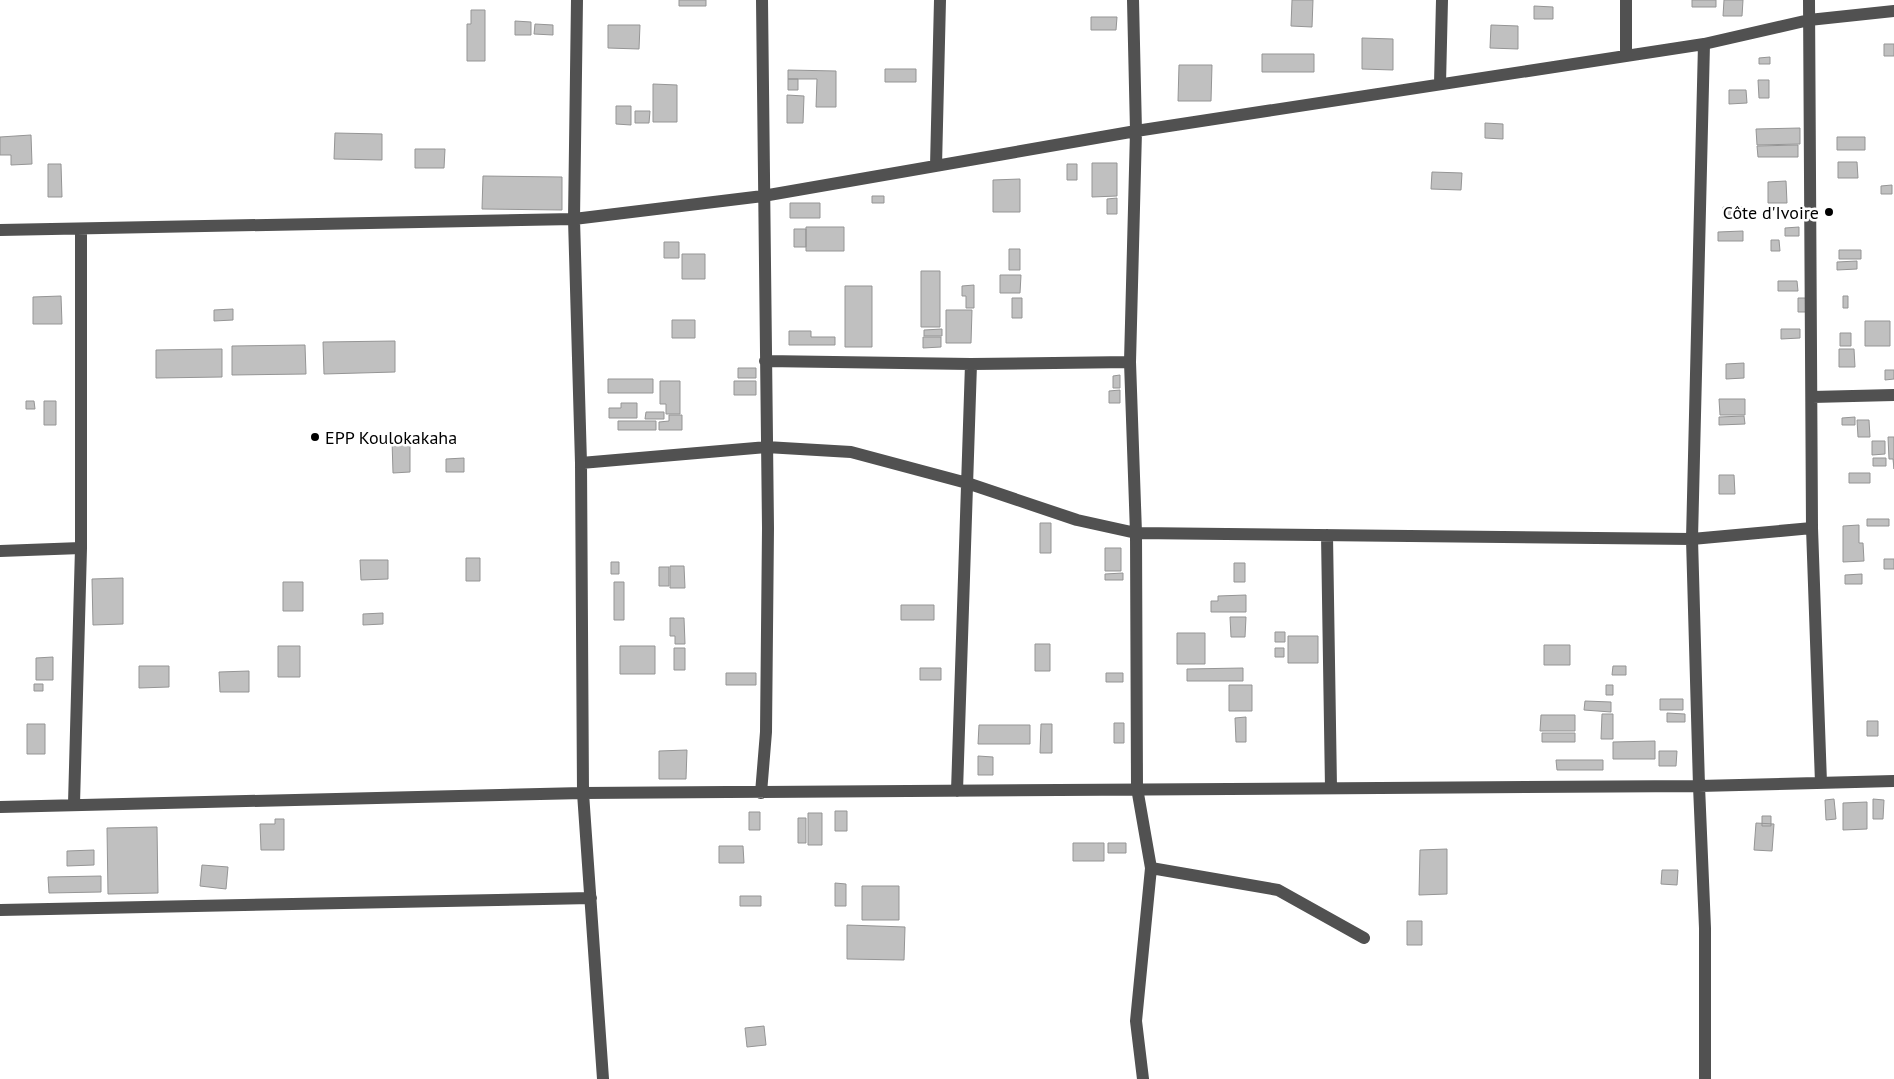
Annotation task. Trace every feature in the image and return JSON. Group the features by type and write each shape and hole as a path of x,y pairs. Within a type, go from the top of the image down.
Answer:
{"street":[{"path":"576,0 574,219 581,462 583,792 603,1079"},
{"path":"761,792 766,732 768,528 762,0"},
{"path":"936,166 940,0"},
{"path":"1133,0 1136,131 1130,362 1136,533 1137,788 1151,868 1136,1021 1143,1079"},
{"path":"1440,84 1442,0"},
{"path":"1626,0 1626,56"},
{"path":"1809,0 1812,528 1821,783"},
{"path":"0,230 574,219 763,196 1136,131 1704,44 1809,20 1894,11"},
{"path":"1704,44 1692,539 1705,928 1705,1079"},
{"path":"74,804 82,548 81,229"},
{"path":"765,361 970,364 1130,362"},
{"path":"957,791 970,364"},
{"path":"1812,397 1894,395"},
{"path":"581,462 766,447 851,452 967,483 1077,520 1136,533 1692,539 1812,528"},
{"path":"1328,535 1331,788"},
{"path":"0,551 82,548"},
{"path":"0,807 583,792 1699,786 1894,782"},
{"path":"1151,868 1278,890 1364,938"},
{"path":"0,910 591,898"}],"building":[{"path":"679,0 706,0 706,6 679,6"},
{"path":"1292,0 1313,0 1312,27 1291,26"},
{"path":"1692,0 1716,0 1716,7 1692,7"},
{"path":"1724,0 1743,0 1742,16 1723,16"},
{"path":"1534,6 1553,7 1553,19 1534,19"},
{"path":"471,10 485,10 485,61 467,61 467,24 471,24"},
{"path":"1091,17 1117,17 1116,30 1091,30"},
{"path":"515,21 531,22 531,35 515,35"},
{"path":"535,24 553,25 553,35 534,34"},
{"path":"608,25 640,25 639,49 608,48"},
{"path":"1491,25 1518,26 1518,49 1490,48"},
{"path":"1362,38 1393,39 1393,70 1362,69"},
{"path":"1884,44 1894,44 1894,56 1884,56"},
{"path":"1262,54 1314,54 1314,72 1262,72"},
{"path":"1770,57 1770,64 1759,64 1759,58"},
{"path":"1179,65 1212,65 1211,101 1178,101"},
{"path":"885,69 916,69 916,82 885,82"},
{"path":"788,70 836,71 836,107 816,107 817,79 788,79"},
{"path":"788,79 798,79 798,90 788,90"},
{"path":"1758,80 1769,80 1769,98 1759,98"},
{"path":"653,84 677,85 677,122 653,122"},
{"path":"1729,90 1746,90 1747,103 1729,104"},
{"path":"787,95 804,96 803,123 787,123"},
{"path":"616,106 631,106 631,125 616,124"},
{"path":"635,111 650,111 649,123 635,123"},
{"path":"1485,123 1503,124 1503,139 1485,138"},
{"path":"1800,128 1800,144 1757,145 1756,129"},
{"path":"335,133 382,134 382,160 334,159"},
{"path":"31,135 32,164 11,165 11,155 0,155 0,137"},
{"path":"1837,137 1865,137 1865,150 1837,150"},
{"path":"1798,145 1798,157 1758,157 1757,146"},
{"path":"415,149 445,149 444,168 415,168"},
{"path":"1838,162 1857,162 1858,178 1838,178"},
{"path":"1092,163 1117,163 1117,196 1092,197"},
{"path":"48,164 61,164 62,197 48,197"},
{"path":"1067,164 1077,164 1077,180 1067,180"},
{"path":"1432,172 1462,173 1461,190 1431,189"},
{"path":"483,176 562,177 562,210 482,209"},
{"path":"1020,179 1020,212 993,212 993,180"},
{"path":"1786,181 1787,203 1768,203 1768,182"},
{"path":"1892,185 1892,194 1881,194 1881,186"},
{"path":"872,196 884,196 884,203 872,203"},
{"path":"1117,198 1117,214 1107,214 1107,199"},
{"path":"790,203 820,203 820,218 790,218"},
{"path":"1723,207 1746,207 1746,218 1723,218"},
{"path":"806,227 844,227 844,251 806,251"},
{"path":"1799,227 1799,236 1785,236 1785,228"},
{"path":"794,229 806,229 806,247 794,247"},
{"path":"1743,231 1743,241 1718,241 1718,232"},
{"path":"1771,240 1779,240 1780,251 1771,251"},
{"path":"664,242 679,242 679,258 664,258"},
{"path":"1009,249 1020,249 1020,270 1009,270"},
{"path":"1839,250 1861,250 1861,259 1839,259"},
{"path":"682,254 705,254 705,279 682,279"},
{"path":"1857,261 1857,269 1837,270 1837,262"},
{"path":"921,271 940,271 940,327 921,327"},
{"path":"1000,275 1021,275 1020,293 1000,293"},
{"path":"1778,281 1797,281 1798,291 1778,291"},
{"path":"974,285 974,308 966,308 966,296 962,296 962,286"},
{"path":"845,286 872,286 872,347 845,347"},
{"path":"61,296 62,324 33,324 33,297"},
{"path":"1843,296 1848,296 1848,308 1843,308"},
{"path":"1012,298 1022,298 1022,318 1012,318"},
{"path":"1798,298 1806,298 1806,312 1798,312"},
{"path":"233,309 233,320 214,321 214,310"},
{"path":"946,310 972,310 971,343 946,343"},
{"path":"672,320 695,320 695,338 672,338"},
{"path":"1865,321 1890,321 1890,346 1865,346"},
{"path":"942,329 942,336 924,336 924,330"},
{"path":"1781,329 1800,329 1800,338 1781,339"},
{"path":"789,331 811,331 811,337 835,337 835,345 789,345"},
{"path":"1840,333 1851,333 1851,346 1840,346"},
{"path":"923,337 941,337 941,347 923,348"},
{"path":"395,341 395,372 324,374 323,342"},
{"path":"305,345 306,374 232,375 232,346"},
{"path":"222,349 222,377 156,378 156,350"},
{"path":"1839,349 1854,349 1855,367 1839,367"},
{"path":"1744,363 1744,378 1726,379 1726,364"},
{"path":"738,368 756,368 756,378 738,378"},
{"path":"1885,370 1894,370 1894,379 1885,380"},
{"path":"1120,375 1120,388 1113,388 1113,376"},
{"path":"608,379 653,379 653,393 608,393"},
{"path":"660,381 680,381 680,414 666,414 666,404 660,404"},
{"path":"734,381 756,381 756,395 734,395"},
{"path":"1120,390 1120,403 1109,403 1109,391"},
{"path":"1719,399 1745,399 1745,415 1720,415"},
{"path":"26,401 34,401 35,409 26,409"},
{"path":"44,401 56,401 56,425 44,425"},
{"path":"621,403 637,403 637,418 609,418 609,408 621,408"},
{"path":"646,412 664,412 664,419 645,419"},
{"path":"669,415 682,415 682,430 659,430 659,422 669,421"},
{"path":"1744,416 1745,424 1719,425 1719,417"},
{"path":"1855,417 1855,425 1842,425 1842,418"},
{"path":"1857,420 1869,420 1870,437 1858,437"},
{"path":"618,421 656,421 656,430 618,430"},
{"path":"1888,437 1894,437 1894,469 1893,459 1889,459"},
{"path":"410,439 410,472 393,473 392,440"},
{"path":"1872,441 1885,441 1885,454 1872,455"},
{"path":"464,458 464,472 446,472 446,459"},
{"path":"1873,458 1886,458 1886,466 1873,466"},
{"path":"1849,473 1870,473 1870,483 1849,483"},
{"path":"1719,475 1734,475 1735,494 1719,494"},
{"path":"1867,519 1889,519 1889,526 1867,526"},
{"path":"1040,523 1051,523 1051,553 1040,553"},
{"path":"1859,525 1859,543 1863,543 1864,561 1843,562 1843,526"},
{"path":"1105,548 1121,548 1121,571 1105,571"},
{"path":"466,558 480,558 480,581 466,581"},
{"path":"1884,559 1894,559 1894,569 1884,569"},
{"path":"360,560 388,560 388,579 361,580"},
{"path":"611,562 619,562 619,574 611,574"},
{"path":"1234,563 1245,563 1245,582 1234,582"},
{"path":"670,566 684,566 685,588 670,588"},
{"path":"659,567 669,567 669,586 659,586"},
{"path":"1123,573 1123,580 1105,580 1105,574"},
{"path":"1862,574 1862,584 1845,584 1845,575"},
{"path":"123,578 123,624 93,625 92,579"},
{"path":"283,582 303,582 303,611 283,611"},
{"path":"614,582 624,582 624,620 614,620"},
{"path":"1246,595 1246,612 1211,612 1211,601 1218,601 1218,596"},
{"path":"901,605 934,605 934,620 901,620"},
{"path":"383,613 383,624 363,625 363,614"},
{"path":"1230,617 1246,617 1245,637 1231,637"},
{"path":"670,618 684,618 685,644 675,644 675,636 670,636"},
{"path":"1275,632 1285,632 1285,642 1275,642"},
{"path":"1177,633 1205,633 1205,664 1177,664"},
{"path":"1288,636 1318,636 1318,663 1288,663"},
{"path":"1035,644 1050,644 1050,671 1035,671"},
{"path":"1544,645 1570,645 1570,665 1544,665"},
{"path":"278,646 300,646 300,677 278,677"},
{"path":"620,646 655,646 655,674 620,674"},
{"path":"674,648 685,648 685,670 674,670"},
{"path":"1275,648 1284,648 1284,657 1275,657"},
{"path":"53,657 53,680 36,680 36,658"},
{"path":"139,666 169,666 169,687 139,688"},
{"path":"1613,666 1626,666 1626,675 1612,675"},
{"path":"920,668 941,668 941,680 920,680"},
{"path":"1243,668 1243,681 1187,681 1187,669"},
{"path":"249,671 249,692 220,692 219,672"},
{"path":"726,673 756,673 756,685 726,685"},
{"path":"1106,673 1123,673 1123,682 1106,682"},
{"path":"34,684 43,684 43,691 34,691"},
{"path":"1229,685 1252,685 1252,711 1229,711"},
{"path":"1606,685 1613,685 1613,695 1606,695"},
{"path":"1660,699 1683,699 1683,710 1660,710"},
{"path":"1585,701 1611,702 1611,712 1584,710"},
{"path":"1667,713 1685,714 1685,722 1667,722"},
{"path":"1602,714 1613,714 1613,739 1601,739"},
{"path":"1541,715 1575,715 1575,731 1540,731"},
{"path":"1246,717 1246,742 1236,742 1235,718"},
{"path":"1867,721 1878,721 1878,736 1867,736"},
{"path":"1114,723 1124,723 1124,743 1114,743"},
{"path":"27,724 45,724 45,754 27,754"},
{"path":"1041,724 1052,724 1052,753 1040,753"},
{"path":"979,725 1030,725 1030,744 978,744"},
{"path":"1542,733 1575,733 1575,742 1542,742"},
{"path":"1655,741 1655,759 1613,759 1613,742"},
{"path":"687,750 686,779 659,779 659,751"},
{"path":"1659,751 1677,751 1676,766 1659,766"},
{"path":"978,756 993,757 993,775 978,775"},
{"path":"1556,760 1603,760 1603,770 1557,770"},
{"path":"1834,799 1836,819 1826,820 1825,800"},
{"path":"1873,799 1884,800 1883,819 1873,819"},
{"path":"1867,802 1867,829 1843,830 1843,803"},
{"path":"835,811 847,811 847,831 835,831"},
{"path":"749,812 760,812 760,830 749,830"},
{"path":"808,813 822,813 822,845 808,845"},
{"path":"1762,816 1771,816 1771,826 1762,826"},
{"path":"798,818 806,818 806,843 798,843"},
{"path":"275,819 284,819 284,850 261,850 260,824 275,824"},
{"path":"1756,823 1774,824 1772,851 1754,850"},
{"path":"157,827 158,893 108,894 107,828"},
{"path":"1073,843 1104,843 1104,861 1073,861"},
{"path":"1108,843 1126,843 1126,853 1108,853"},
{"path":"719,846 743,846 744,863 719,863"},
{"path":"1447,849 1447,894 1419,895 1420,850"},
{"path":"94,850 94,865 67,866 67,851"},
{"path":"202,865 228,867 226,889 200,886"},
{"path":"1662,870 1678,870 1677,885 1661,884"},
{"path":"101,876 101,892 49,893 48,877"},
{"path":"835,883 846,884 846,906 835,906"},
{"path":"862,886 899,886 899,920 862,920"},
{"path":"740,896 761,896 761,906 740,906"},
{"path":"1407,921 1422,921 1422,945 1407,945"},
{"path":"847,925 905,927 904,960 847,959"},
{"path":"764,1026 766,1045 747,1047 745,1028"}],"place":[{"name":"Côte d'Ivoire","path":"1829,212"},
{"name":"EPP Koulokakaha","path":"315,437"}]}
